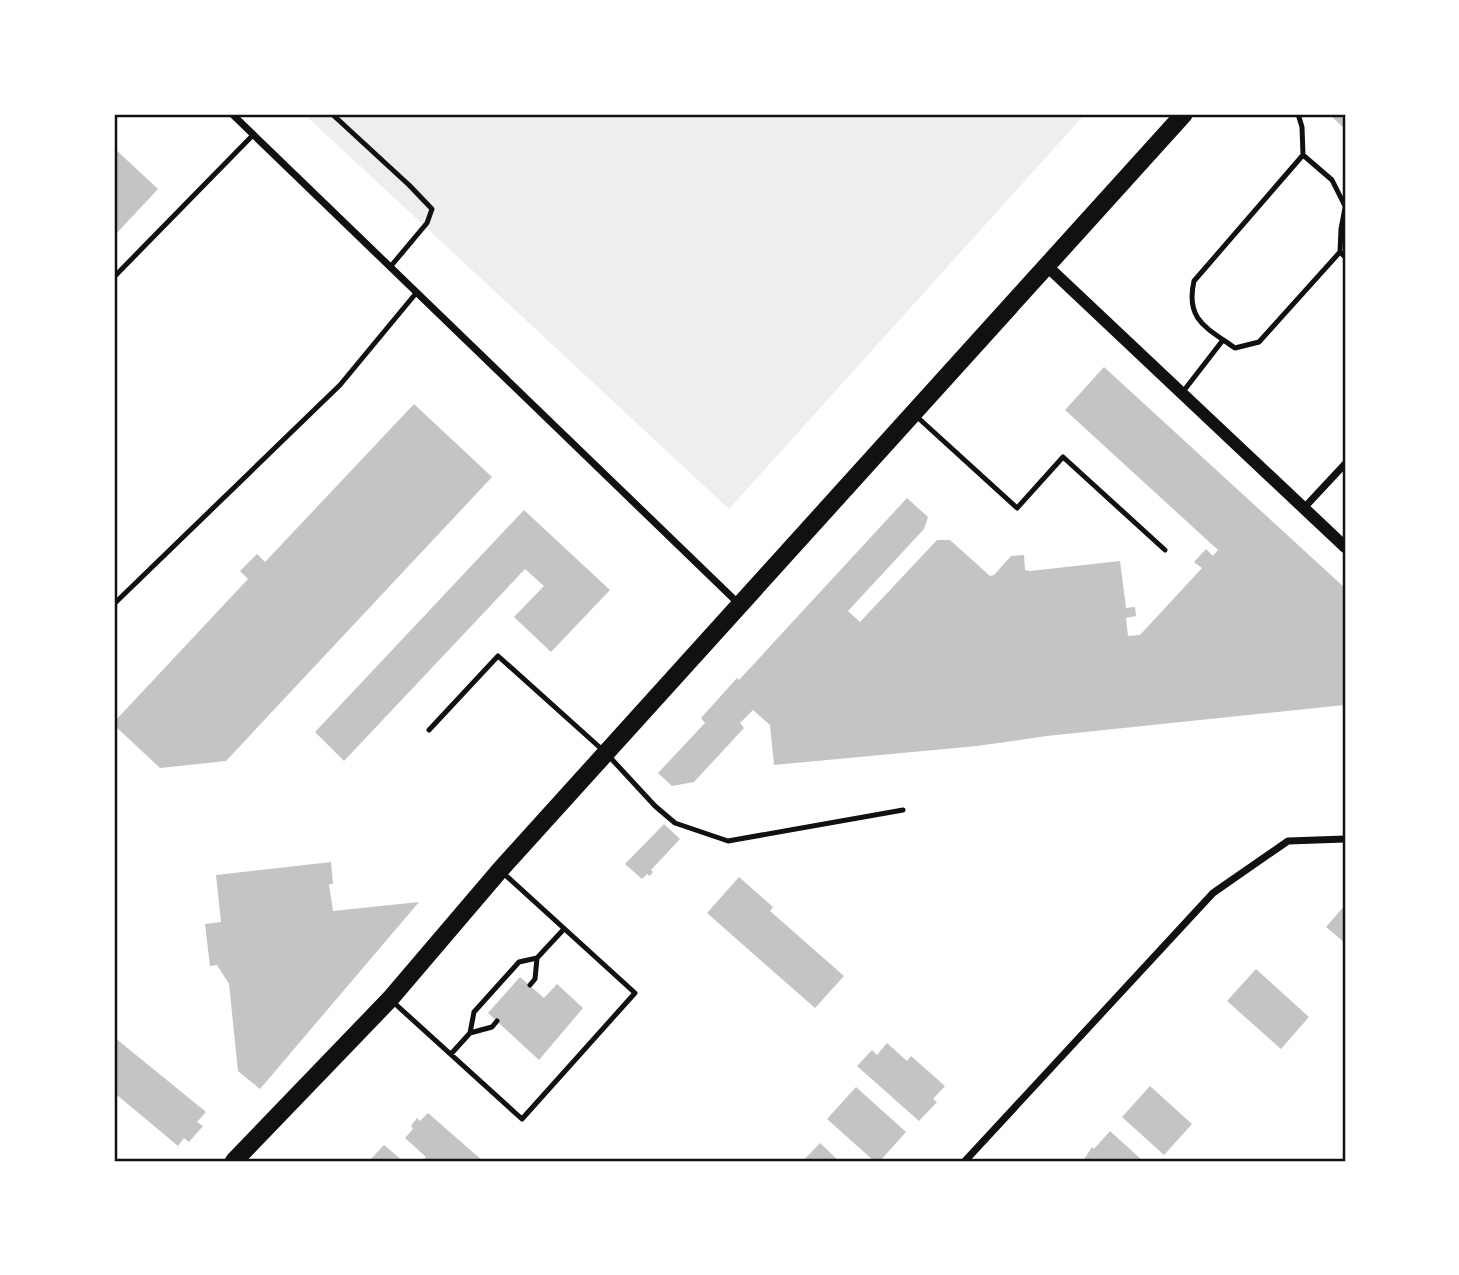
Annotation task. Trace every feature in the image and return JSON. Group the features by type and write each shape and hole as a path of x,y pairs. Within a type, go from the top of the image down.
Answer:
{"main road":[{"path":"234,1161 390,999 500,870 1184,114"}],"street":[{"path":"232,114 740,604"},
{"path":"1048,267 1345,547"},
{"path":"1304,508 1345,464"},
{"path":"964,1161 1213,893 1288,841 1345,839"}],"lane":[{"path":"332,114 432,209 427,223 391,266"},
{"path":"1298,114 1303,155 1194,281 1191,297 1200,324 1235,348 1259,342 1315,280 1343,255 1340,229 1345,207 1332,180 1303,155"},
{"path":"114,277 254,134"},
{"path":"114,604 340,384 417,292"},
{"path":"1182,393 1223,340"},
{"path":"913,413 1017,508 1063,457 1164,550"},
{"path":"429,730 498,656 606,753 655,806 675,823 728,841 903,810"},
{"path":"390,999 522,1119 635,993 500,870"},
{"path":"451,1054 470,1033 474,1012 519,962 537,958 565,929"},
{"path":"530,985 535,979 537,958"},
{"path":"470,1033 492,1027 497,1021"}],"shaded area":[{"path":"304,114 1085,114 729,509"}],"building":[{"path":"1329,114 1345,114 1345,129"},
{"path":"114,148 158,189 114,236"},
{"path":"1104,367 1345,588 1345,705 1047,736 977,746 774,765 770,725 753,710 740,723 744,728 694,782 672,786 658,773 705,723 701,718 737,678 739,680 907,498 928,517 924,529 848,611 860,622 937,540 950,540 990,576 1011,556 1024,555 1025,570 1030,571 1120,561 1126,608 1135,607 1136,616 1126,618 1128,636 1140,635 1202,568 1194,562 1206,549 1213,556 1218,550 1065,410"},
{"path":"414,404 492,477 226,761 160,768 114,725 114,722 248,579 240,571 257,554 265,562"},
{"path":"524,510 610,590 551,652 514,617 544,586 525,569 344,761 315,732"},
{"path":"664,824 680,839 651,870 653,872 650,876 647,874 642,879 625,864"},
{"path":"331,862 333,884 329,884 333,911 419,902 260,1089 238,1071 229,984 217,965 210,966 205,924 221,922 216,875"},
{"path":"739,877 773,907 770,911 844,976 815,1008 707,913"},
{"path":"1345,905 1345,943 1326,927"},
{"path":"1256,969 1309,1017 1281,1049 1227,1001"},
{"path":"520,977 544,998 557,984 583,1008 539,1060 488,1013"},
{"path":"114,1037 206,1112 197,1122 203,1126 189,1142 184,1138 178,1146 114,1095"},
{"path":"887,1043 907,1061 911,1056 945,1086 933,1099 937,1102 919,1121 857,1066 872,1050 877,1055"},
{"path":"1150,1086 1192,1124 1164,1155 1122,1117"},
{"path":"856,1087 906,1132 880,1161 874,1161 827,1119"},
{"path":"428,1113 483,1161 426,1161 426,1157 405,1138 413,1129 411,1126 417,1118 420,1121"},
{"path":"1110,1131 1143,1161 1083,1161 1092,1147 1094,1149"},
{"path":"820,1143 839,1161 803,1161"},
{"path":"384,1145 403,1161 369,1161"}]}
